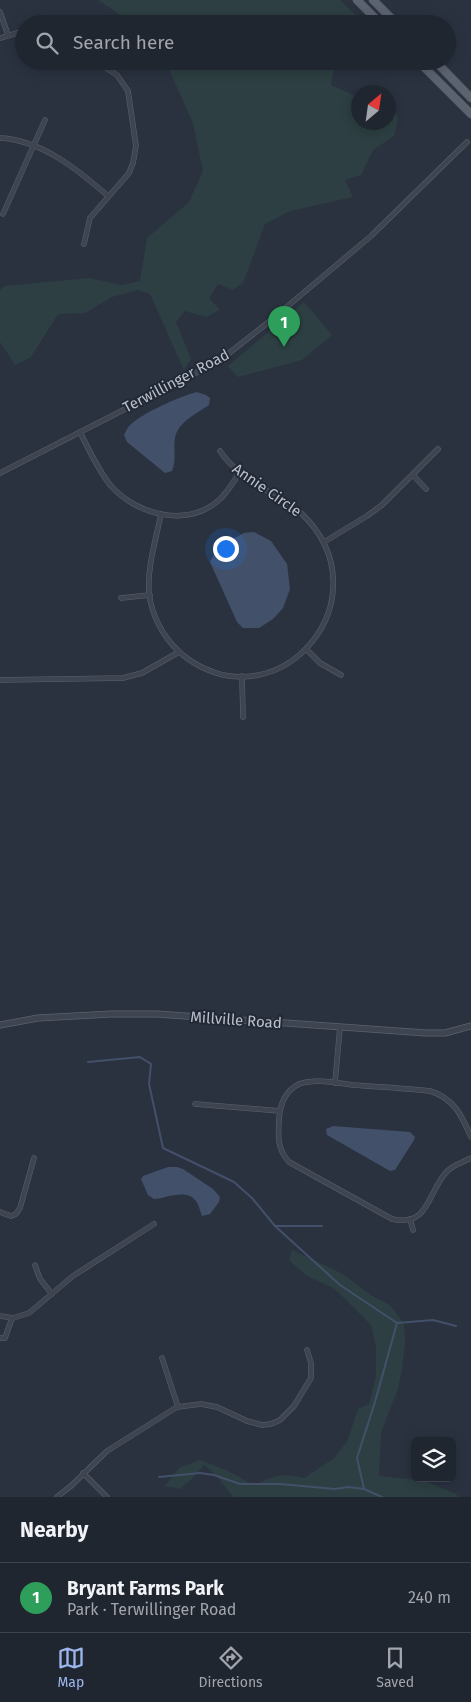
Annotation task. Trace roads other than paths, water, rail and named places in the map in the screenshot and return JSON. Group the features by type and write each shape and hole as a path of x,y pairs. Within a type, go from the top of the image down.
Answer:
{"main road":[{"path":"358,0 372,15"},
{"path":"373,0 388,15"},
{"path":"427,70 471,114"},
{"path":"443,70 471,98"}],"street":[{"path":"0,12 8,35"},
{"path":"0,38 15,33"},
{"path":"84,244 90,218 129,173 136,146 128,91 117,76 108,70"},
{"path":"2,214 45,120"},
{"path":"0,138 18,140 34,146 74,168 108,196"},
{"name":"Terwillinger Road","path":"0,473 214,363 237,348 371,236 467,142"},
{"path":"80,432 103,475 116,490 134,504 161,514 184,515 210,506 228,490 240,472"},
{"path":"324,542 382,505 438,449"},
{"name":"Annie Circle","path":"161,514 151,564 150,595 152,607 160,626 179,652 197,665 214,672 242,676 268,672 288,663 307,650 322,629 333,596 334,575 324,542 311,522 302,514 240,472 228,462 220,450"},
{"path":"413,475 426,489"},
{"path":"122,598 150,595"},
{"path":"307,650 320,664 341,675"},
{"path":"0,680 123,678 142,673 179,652"},
{"path":"242,676 243,717"},
{"name":"Millville Road","path":"0,1025 38,1018 172,1014 426,1034 444,1033 471,1026"},
{"path":"335,1083 340,1028"},
{"path":"471,1138 459,1111 450,1101 437,1093 312,1082 298,1085 286,1095 280,1111 278,1142 280,1149 289,1162 386,1217 398,1220 410,1220 420,1215 447,1170 471,1158"},
{"path":"196,1104 280,1111"},
{"path":"0,1212 11,1216 16,1214 20,1208 34,1158"},
{"path":"410,1220 413,1230"},
{"path":"0,1316 12,1318 29,1313 73,1276 154,1224"},
{"path":"36,1265 40,1279 52,1294"},
{"path":"0,1338 6,1338 8,1335 12,1318"},
{"path":"57,1497 107,1451 178,1406 206,1405 217,1407 262,1426 276,1423 285,1417 294,1406 311,1378 311,1363 306,1350"},
{"path":"162,1358 178,1406"},
{"path":"83,1473 108,1497"}],"water":[{"path":"197,392 210,398 209,405 188,419 180,427 175,438 175,458 172,471 165,473 127,442 124,435 130,425 152,410"},
{"path":"254,532 271,541 287,564 290,589 283,608 273,619 259,628 243,628 237,622 210,562 218,547 244,533"},
{"path":"333,1126 410,1132 415,1137 395,1170 390,1171 327,1135 326,1129"},
{"path":"168,1167 183,1169 213,1189 220,1197 219,1202 210,1214 202,1216 196,1201 187,1195 182,1194 154,1199 148,1195 141,1179 143,1176"}],"waterway":[{"path":"88,1062 140,1057 151,1064 149,1084 163,1148 234,1182 252,1198 275,1226 340,1285 397,1323 433,1320 456,1326"},
{"path":"275,1226 322,1226"},
{"path":"382,1497 364,1489 357,1458 397,1323"},
{"path":"159,1477 200,1473 214,1475 240,1484 280,1484 335,1489 348,1487 364,1489"}],"place":[{"name":"Bryant Farms Park","path":"284,347"}]}
